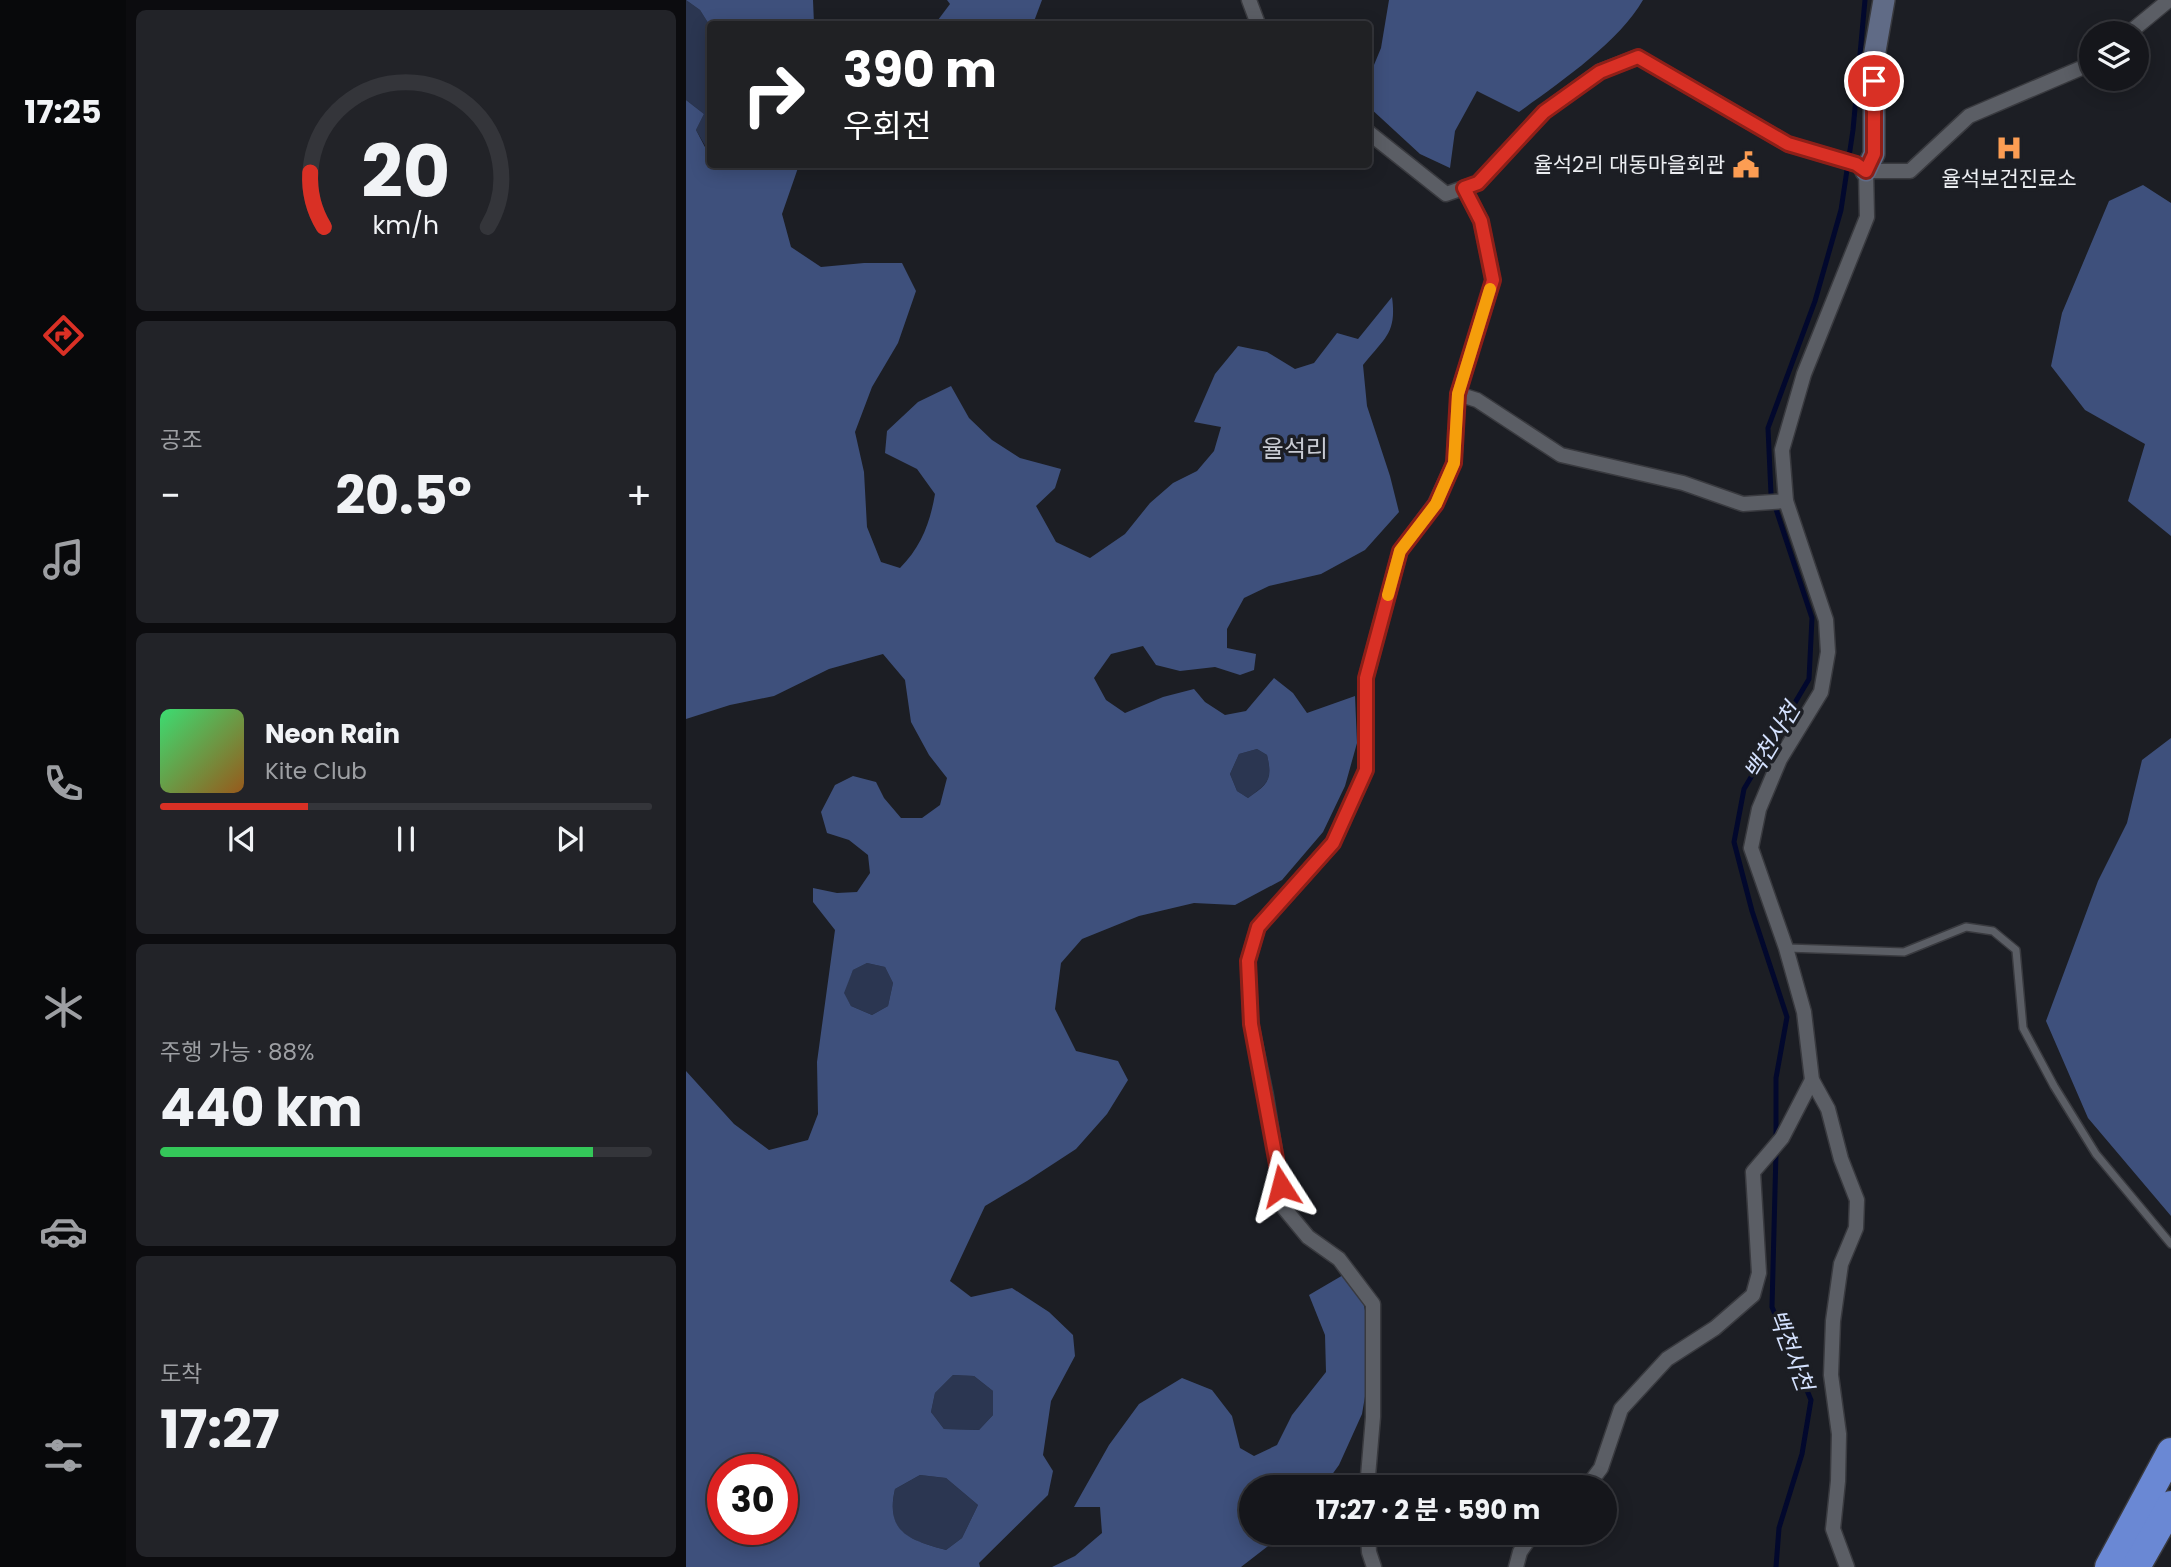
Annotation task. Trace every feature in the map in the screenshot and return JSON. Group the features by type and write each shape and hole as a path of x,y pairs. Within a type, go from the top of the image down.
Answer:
{"highway":[{"path":"2109,1567 2171,1452"},
{"path":"2136,1567 2168,1511"},
{"path":"2148,1567 2168,1511"}],"street":[{"path":"1250,0 1257,21"},
{"path":"1861,167 1874,154 1874,57 1884,0"},
{"path":"2144,21 2169,0"},
{"path":"1372,135 1446,194 1478,183 1544,112 1600,72 1638,57 1788,144 1861,167 1910,171 1969,116 2079,67"},
{"path":"1847,1567 1833,1529 1839,1434 1831,1375 1837,1287 1841,1264 1856,1228 1857,1200 1840,1159 1828,1109 1812,1080 1804,1012 1786,948 1751,848 1759,808 1780,759 1821,692 1828,652 1826,620 1784,502 1782,450 1804,374 1867,217 1861,167"},
{"path":"1368,1475 1373,1417 1373,1304 1339,1259 1308,1237 1284,1208 1251,1024 1248,961 1258,927 1333,843 1366,770 1366,678 1400,551 1436,504 1454,463 1458,394 1493,280 1481,221 1464,188"},
{"path":"1458,394 1477,401 1560,455 1683,483 1743,504 1784,502"},
{"path":"1596,1475 1601,1468 1621,1409 1667,1359 1715,1328 1753,1296 1759,1273 1753,1172 1782,1138 1812,1080"},
{"path":"1369,1545 1374,1567"},
{"path":"1516,1567 1525,1545"}],"lane":[{"path":"1786,948 1904,952 1966,927 1993,931 2016,950 2023,1028 2054,1086 2096,1154 2171,1244"}],"shaded area":[{"path":"686,0 700,10 707,21 707,149 696,130 704,114 686,100"},
{"path":"686,0 813,0 814,21 707,21 700,10"},
{"path":"947,0 1042,0 1034,21 937,21 950,4"},
{"path":"1389,0 1643,0 1604,46 1519,112 1477,91 1455,131 1450,168 1420,154 1372,110 1372,70 1381,48"},
{"path":"686,100 704,114 696,130 707,150 707,168 798,168 782,214 791,247 821,267 902,263 916,291 898,343 872,387 855,432 864,472 867,527 881,562 900,568 914,552 923,534 935,494 917,469 885,453 887,431 918,402 951,386 969,418 992,440 1020,458 1061,469 1055,488 1036,506 1056,542 1090,558 1125,534 1150,503 1173,483 1197,471 1214,451 1221,427 1194,422 1215,374 1238,346 1267,352 1295,369 1314,363 1337,333 1358,339 1392,297 1391,328 1363,365 1367,406 1399,512 1365,550 1321,574 1269,586 1244,598 1227,629 1227,648 1256,654 1254,670 1240,675 1215,667 1180,671 1156,665 1143,646 1111,654 1094,678 1106,700 1125,713 1163,697 1194,689 1205,702 1225,715 1246,711 1274,678 1293,693 1307,713 1355,696 1357,743 1345,786 1323,832 1282,880 1235,905 1194,903 1139,916 1082,939 1061,963 1055,1009 1076,1051 1118,1061 1128,1080 1107,1114 1076,1149 985,1206 950,1281 971,1297 1012,1288 1049,1312 1073,1335 1075,1356 1051,1401 1043,1455 1053,1471 1048,1495 979,1563 980,1567 686,1567 686,1071 734,1124 769,1150 808,1140 818,1114 817,1062 835,930 813,902 813,888 837,893 857,892 870,873 868,855 849,840 827,833 821,812 835,785 853,776 876,782 884,798 901,818 922,818 940,805 947,778 929,755 911,722 905,680 883,654 829,669 774,696 730,705 686,719","holes":["1257,749 1267,755 1267,781 1248,798 1237,791 1230,774 1239,754","867,963 885,967 893,983 888,1006 872,1015 851,1006 844,993 853,970","953,1375 974,1376 993,1391 993,1415 979,1430 944,1429 931,1412 935,1393","920,1475 946,1478 978,1505 962,1538 946,1550 911,1538 897,1525 893,1504 895,1489"]},
{"path":"2143,185 2171,203 2171,536 2128,501 2145,444 2085,410 2051,366 2062,313 2109,201"},
{"path":"2171,738 2171,1216 2088,1118 2046,1021 2098,881 2127,823 2142,760"},
{"path":"1257,749 1267,755 1269,776 1248,798 1237,791 1230,774 1239,754"},
{"path":"867,963 885,967 893,983 888,1006 872,1015 851,1006 843,993 853,970"},
{"path":"1350,1271 1362,1296 1373,1350 1362,1414 1332,1475 1239,1475 1239,1545 1269,1545 1241,1567 1052,1567 1075,1556 1102,1533 1100,1507 1074,1507 1109,1445 1139,1404 1182,1378 1212,1390 1232,1416 1240,1448 1254,1456 1277,1445 1292,1415 1326,1372 1325,1335 1309,1295"},
{"path":"953,1375 974,1376 993,1391 993,1415 979,1430 944,1429 931,1412 935,1393"},
{"path":"920,1475 946,1478 978,1505 962,1538 946,1550 911,1538 897,1525 893,1504 895,1489"}],"waterway":[{"name":"백천사천","path":"1776,1142 1776,1078 1787,1017 1752,911 1734,842 1744,789 1809,679 1812,618 1771,494 1768,428 1815,301 1841,210 1853,130 1865,0"},
{"name":"백천사천","path":"1776,1152 1772,1307 1811,1400 1802,1454 1779,1528 1776,1567"}],"slow traffic":[{"path":"1388,595 1400,551 1436,504 1454,463 1458,394 1490,289"}],"place":[{"name":"율석보건진료소","path":"2009,148"},
{"name":"율석2리 대동마을회관","path":"1746,165"}],"district":[{"name":"율석리","path":"1295,449"}],"route":[{"path":"1281,1186 1251,1024 1248,961 1258,927 1333,843 1366,770 1366,678 1400,551 1436,504 1454,463 1458,394 1493,280 1481,221 1464,188 1478,183 1544,112 1600,72 1638,57 1788,144 1856,164 1866,171 1874,154 1874,81"}]}
